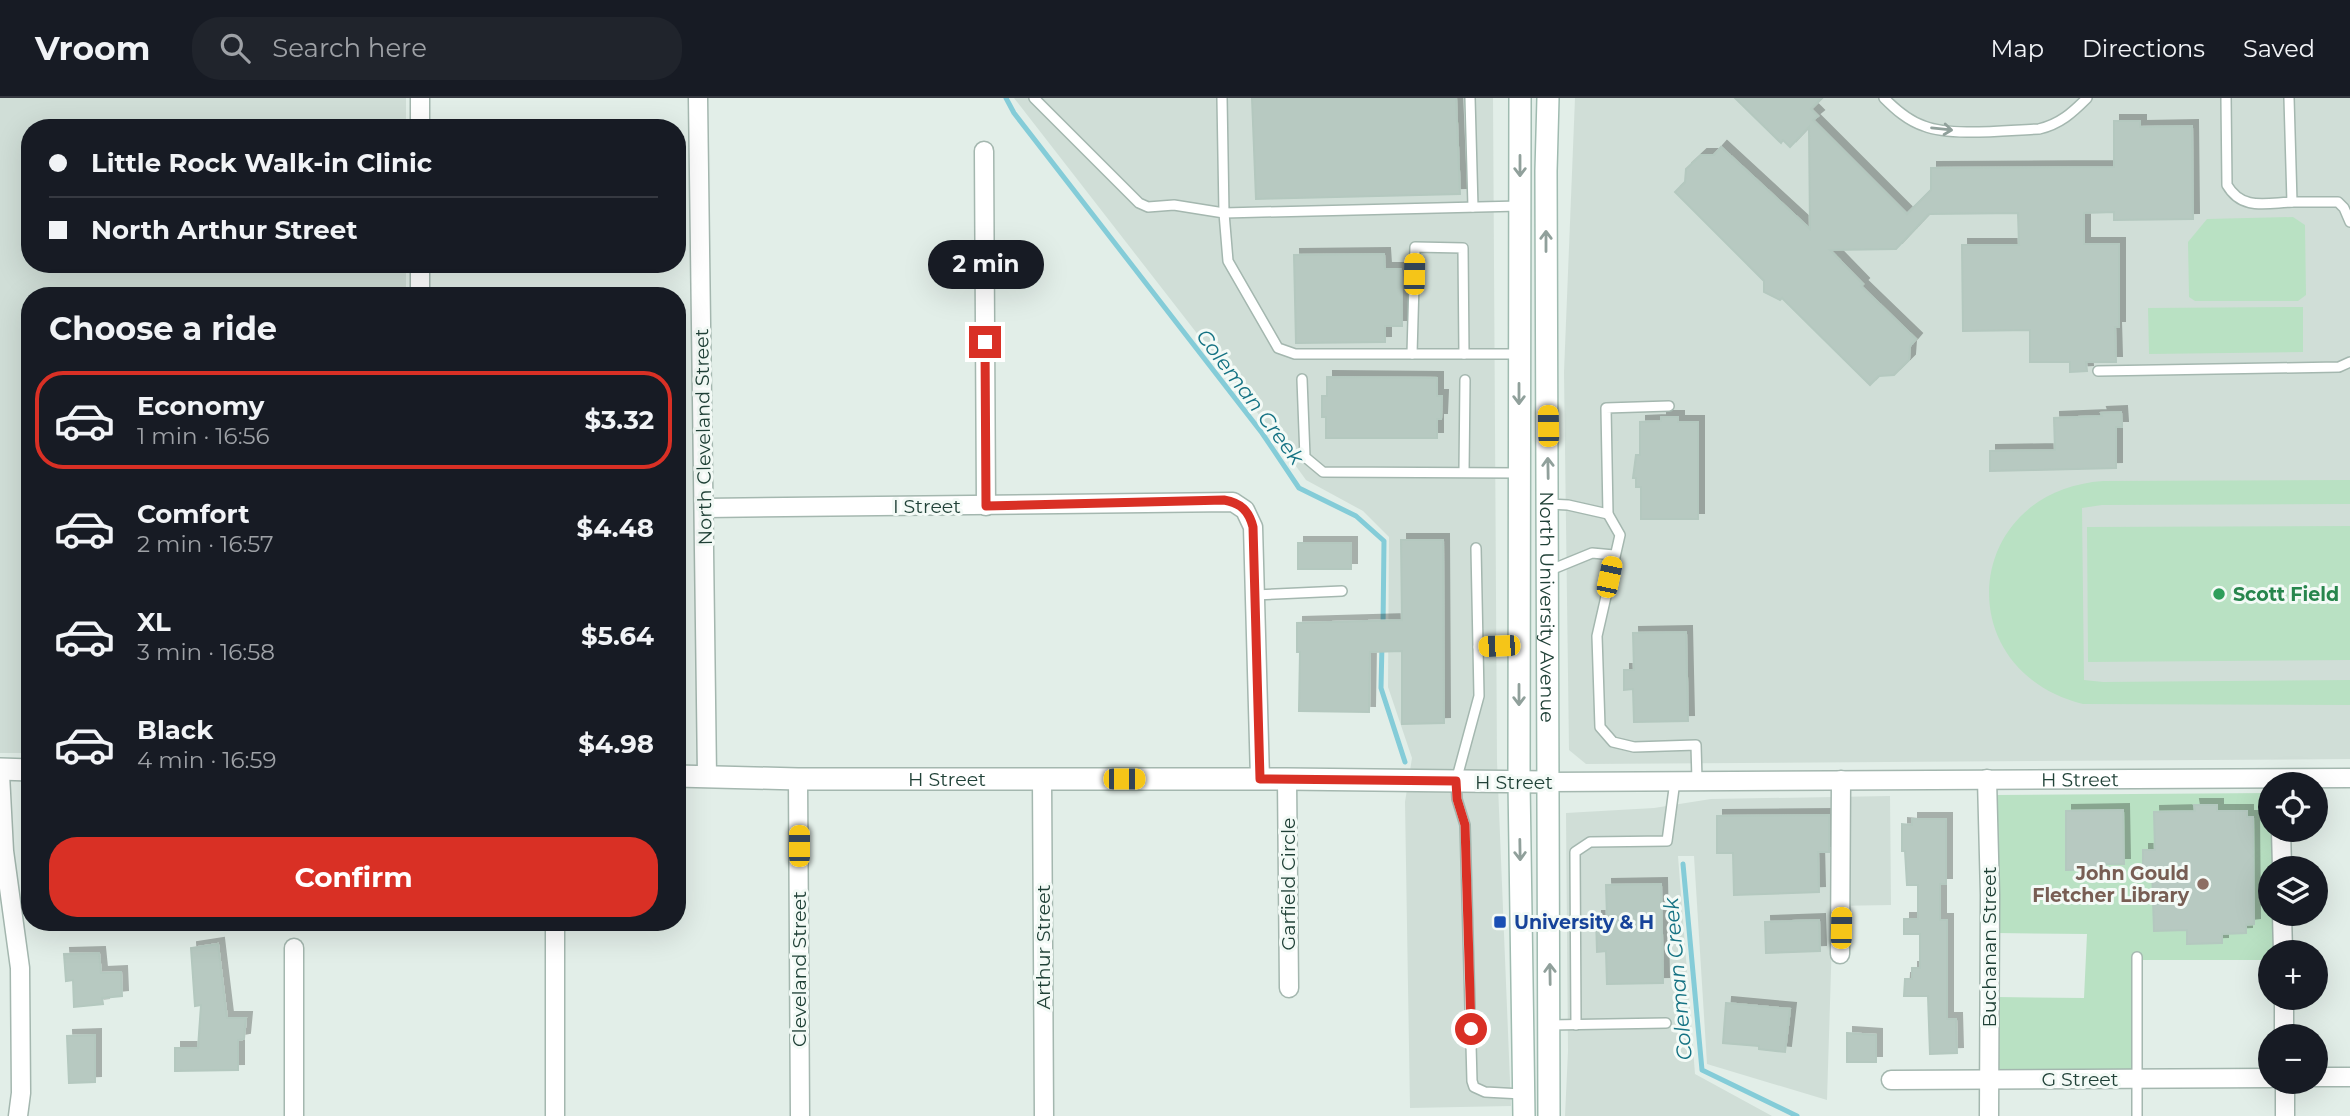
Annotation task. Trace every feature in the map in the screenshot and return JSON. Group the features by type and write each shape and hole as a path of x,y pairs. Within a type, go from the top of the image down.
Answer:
{"main road":[{"name":"North University Avenue","path":"1520,98 1519,782 1524,1116"},
{"name":"North University Avenue","path":"1548,98 1546,318 1549,504 1549,1116"},
{"path":"0,772 21,770"},
{"name":"H Street","path":"686,776 798,779 1548,782"}],"street":[{"path":"420,98 420,119"},
{"name":"North Cleveland Street","path":"698,98 707,776"},
{"path":"984,151 986,506"},
{"name":"I Street","path":"705,508 986,506 1224,500 1233,502 1251,518 1255,595"},
{"path":"1255,595 1260,779"},
{"path":"0,772 4,851 20,968 21,1093 18,1116"},
{"name":"H Street","path":"2328,779 2350,778"},
{"name":"Cleveland Street","path":"798,779 800,1116"},
{"name":"Arthur Street","path":"1042,779 1044,1116"},
{"name":"Garfield Circle","path":"1287,779 1289,988"},
{"name":"H Street","path":"1548,782 1987,779 2258,781"},
{"name":"Buchanan Street","path":"1987,779 1990,895 1989,1116"},
{"path":"1840,954 1842,780"},
{"path":"555,931 555,1116"},
{"path":"294,948 294,1116"},
{"path":"2328,1077 2350,1077"},
{"name":"G Street","path":"1891,1080 2258,1078"},
{"path":"2285,1094 2285,1116"}],"lane":[{"path":"1034,98 1139,203 1148,207 1174,205 1224,213 1520,206"},
{"path":"1222,98 1224,213 1228,261 1278,348 1296,354 1519,354"},
{"path":"1470,98 1474,207"},
{"path":"1884,98 1896,110 1924,127 1963,131 2039,129 2072,113 2087,98"},
{"path":"2226,98 2225,178 2230,190 2241,201 2254,203 2333,201 2347,205 2350,222"},
{"path":"2288,98 2292,202"},
{"path":"1412,354 1415,247 1463,248 1464,354"},
{"path":"2098,371 2339,368 2350,362"},
{"path":"1302,379 1305,457 1323,472 1519,473"},
{"path":"1464,472 1465,380"},
{"path":"1669,407 1606,408 1608,514 1620,534 1597,636 1600,727 1613,742 1634,747 1696,745 1697,780"},
{"path":"1549,504 1608,514"},
{"path":"1476,548 1479,696 1456,781 1457,799 1465,825 1472,1081 1474,1087 1485,1092 1524,1094"},
{"path":"1548,571 1592,553 1614,555"},
{"path":"1255,595 1342,591"},
{"path":"1478,647 1519,645"},
{"path":"1576,1025 1576,852 1590,842 1667,841 1675,781"},
{"path":"2137,957 2137,1116"},
{"path":"1550,1025 1666,1023"}],"shaded area":[{"path":"0,98 406,98 406,119 21,119 21,273 406,273 406,287 21,287 21,753 0,753"},
{"path":"1014,98 1493,98 1497,761 1511,1106 1410,1108 1405,802 1412,758 1388,687 1389,537 1363,511 1306,480 1241,390"},
{"path":"1575,98 2350,98 2350,759 1586,764 1569,750 1564,372"},
{"path":"1890,796 1891,905 1833,906 1827,1100 1707,1064 1694,856 1678,856 1695,1074 1772,1116 1565,1116 1568,1051 1566,813 1654,808 1711,799"}],"green space":[{"path":"2293,217 2305,225 2306,295 2298,301 2195,301 2189,297 2188,242 2207,219"},
{"path":"2303,307 2303,352 2149,354 2148,308"},
{"path":"2350,480 2350,504 2102,505 2082,508 2084,680 2350,680 2350,705 2083,704 2039,685 2009,656 1993,621 1990,583 1999,547 2022,515 2056,492 2103,481"},
{"name":"Scott Field","path":"2350,526 2350,660 2088,662 2087,527"},
{"path":"2258,793 2258,842 2275,842 2275,856 2258,856 2258,926 2275,926 2275,940 2258,940 2258,960 2143,960 2143,1070 1996,1072 1997,997 2084,998 2087,934 1997,933 1996,795"}],"building":[{"path":"1252,98 1456,98 1460,194 1256,199"},
{"path":"1735,98 1822,98 1811,109 1818,116 1813,120 1907,214 1931,190 1931,168 2114,167 2114,121 2140,121 2140,127 2192,126 2193,219 2114,220 2114,212 2084,213 2084,244 2119,244 2119,327 2115,327 2116,362 2086,362 2087,371 2070,372 2070,362 2030,362 2030,330 1963,331 1962,245 2019,245 2018,213 1929,214 1896,249 1830,250 1863,284 1861,286 1916,339 1910,346 1909,360 1894,375 1879,376 1870,385 1782,298 1780,300 1764,292 1764,281 1675,192 1685,182 1686,169 1701,155 1714,155 1721,147 1810,229 1809,127 1790,147 1783,140 1781,143"},
{"path":"1384,254 1385,269 1401,269 1402,326 1385,326 1385,342 1296,343 1294,255"},
{"path":"1327,377 1437,378 1437,396 1442,396 1441,419 1437,419 1437,438 1326,438 1322,396 1327,396"},
{"path":"2121,412 2122,427 2116,427 2116,468 1990,471 1990,451 2055,450 2054,418 2102,416 2101,413"},
{"path":"1661,417 1678,417 1678,422 1698,422 1698,519 1641,519 1641,487 1636,487 1636,478 1633,478 1636,455 1640,455 1640,422 1661,421"},
{"path":"1401,540 1443,540 1444,723 1402,724 1402,651 1370,652 1369,712 1299,711 1300,652 1297,652 1297,623 1402,620"},
{"path":"1298,543 1351,543 1351,569 1298,569"},
{"path":"1686,632 1688,721 1634,722 1633,689 1624,690 1624,670 1634,670 1633,633"},
{"name":"John Gould Fletcher Library","path":"2194,805 2217,805 2217,811 2247,811 2247,817 2253,817 2254,924 2246,925 2246,933 2222,934 2222,943 2187,944 2187,930 2154,931 2152,867 2143,867 2143,850 2155,850 2154,812 2195,811"},
{"path":"2123,810 2124,864 2104,864 2103,869 2066,870 2066,811"},
{"path":"1829,815 1829,852 1818,852 1819,892 1734,895 1733,853 1717,853 1717,816"},
{"path":"1912,819 1946,819 1946,884 1940,884 1940,920 1947,920 1947,1019 1956,1019 1957,1053 1930,1054 1928,996 1904,996 1905,979 1912,979 1912,968 1920,968 1920,934 1904,934 1904,919 1918,919 1918,885 1907,885 1905,851 1902,851 1902,824 1912,825"},
{"path":"1661,884 1663,983 1607,984 1606,951 1597,952 1596,917 1607,917 1606,885"},
{"path":"1819,920 1820,951 1766,953 1765,922"},
{"path":"218,944 227,1018 246,1018 244,1039 238,1040 238,1070 175,1071 175,1048 198,1048 201,1005 195,1006 191,948"},
{"path":"99,953 101,973 121,972 122,996 102,998 103,1004 74,1007 73,980 66,981 64,954"},
{"path":"1726,1003 1790,1009 1785,1052 1759,1049 1759,1046 1723,1043"},
{"path":"1847,1033 1876,1035 1876,1062 1847,1062"},
{"path":"95,1035 95,1082 69,1083 67,1036"}],"waterway":[{"name":"Coleman Creek","path":"1006,98 1014,113 1262,433 1299,488 1356,516 1384,541 1383,628"},
{"name":"Coleman Creek","path":"1382,644 1381,688 1405,762"},
{"name":"Coleman Creek","path":"1683,864 1702,1070 1797,1116"}],"place":[{"name":"Scott Field","path":"2219,594"},
{"name":"John Gould Fletcher Library","path":"2203,884"},
{"name":"University & H","path":"1500,922"}],"route":[{"path":"985,342 986,506 1224,500 1241,506 1251,518 1260,779 1456,781 1457,799 1465,825 1471,1029"}]}
